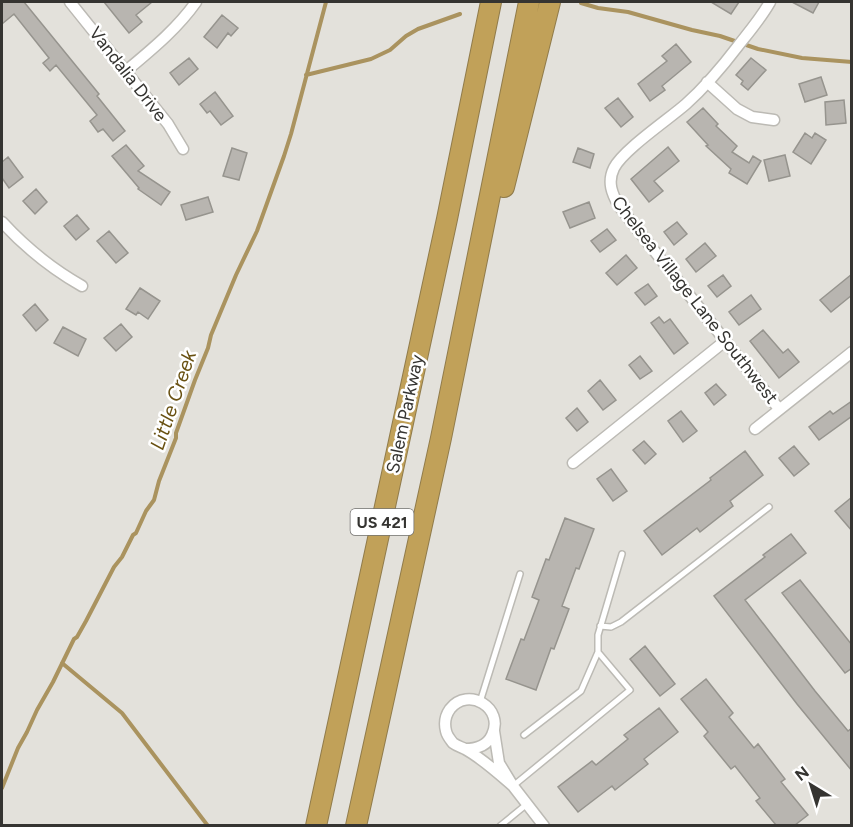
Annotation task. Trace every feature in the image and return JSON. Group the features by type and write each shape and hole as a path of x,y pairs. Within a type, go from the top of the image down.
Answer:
{"highway":[{"name":"Salem Parkway","path":"316,825 442,242 491,2"},
{"name":"US 421","path":"356,825 441,438 529,2"},
{"path":"472,286 489,248 550,2"}],"street":[{"name":"Vandalia Drive","path":"70,2 168,124 183,149"},
{"path":"126,70 155,46 196,2"},
{"name":"Chelsea Village Lane Southwest","path":"770,2 752,29 707,82 688,102 619,161 611,177 611,192 619,207 779,409"},
{"path":"707,82 744,113 752,117 774,120"},
{"path":"2,222 10,232 58,273 82,286"},
{"path":"573,463 725,340"},
{"path":"755,429 852,352"},
{"path":"513,786 465,749 455,745 447,736 445,725 447,714 454,704 464,699 476,699 486,704 493,713 499,763 513,786 544,825"},
{"path":"465,749 483,746 494,731"}],"lane":[{"path":"600,626 611,627 621,622 769,507"},
{"path":"524,735 581,691 598,652 600,626 622,554"},
{"path":"480,702 520,574"},
{"path":"513,786 630,690 598,652"},
{"path":"500,825 527,804"}],"building":[{"path":"2,2 24,2 99,94 97,96 125,131 113,141 103,129 98,132 90,121 97,115 56,65 50,71 43,63 49,58 14,14 2,24"},
{"path":"104,2 152,2 136,15 142,22 129,33"},
{"path":"711,2 739,2 731,14"},
{"path":"792,2 819,2 813,13"},
{"path":"222,15 238,28 231,36 228,33 217,48 204,37"},
{"path":"676,44 691,62 662,86 665,90 650,101 638,84 667,61 662,56"},
{"path":"189,58 198,69 179,85 170,73"},
{"path":"751,58 766,70 748,90 736,75"},
{"path":"821,77 827,95 805,102 799,84"},
{"path":"215,92 233,116 221,125 210,111 207,113 200,104"},
{"path":"618,98 633,117 621,127 605,108"},
{"path":"844,100 846,123 826,125 825,102"},
{"path":"703,108 718,124 716,126 737,146 732,152 749,163 753,156 761,161 747,184 729,173 731,169 706,146 708,145 687,122"},
{"path":"805,133 812,138 815,133 826,140 811,164 793,152"},
{"path":"126,145 144,166 138,171 170,192 161,205 138,189 112,156"},
{"path":"668,147 679,161 654,181 663,191 649,202 631,179"},
{"path":"232,148 247,153 239,180 223,176"},
{"path":"578,148 594,154 590,168 573,162"},
{"path":"785,155 790,176 769,181 764,160"},
{"path":"8,157 23,177 9,188 2,178 2,162"},
{"path":"36,189 47,202 35,214 23,201"},
{"path":"208,197 213,212 186,220 181,205"},
{"path":"589,202 595,218 570,228 563,212"},
{"path":"77,215 89,229 76,240 64,226"},
{"path":"677,222 687,234 674,245 664,232"},
{"path":"607,229 616,240 600,252 591,241"},
{"path":"109,231 128,253 116,263 97,241"},
{"path":"705,243 716,256 696,272 686,259"},
{"path":"626,255 637,268 617,285 606,273"},
{"path":"852,274 852,295 831,312 820,300"},
{"path":"723,275 731,286 717,297 708,286"},
{"path":"648,284 657,296 645,305 635,293"},
{"path":"140,288 160,301 148,319 138,312 136,315 126,309"},
{"path":"751,295 761,309 739,325 729,312"},
{"path":"35,304 48,320 36,331 23,315"},
{"path":"659,317 664,323 670,319 688,343 674,354 651,323"},
{"path":"121,324 132,337 116,351 104,338"},
{"path":"63,327 86,339 78,356 54,343"},
{"path":"763,330 783,353 788,349 799,362 779,378 750,341"},
{"path":"640,356 652,371 640,379 629,365"},
{"path":"600,380 616,400 603,410 588,391"},
{"path":"716,384 726,395 714,405 705,393"},
{"path":"852,401 852,416 819,440 809,427 830,411 833,414"},
{"path":"577,408 588,422 577,431 566,418"},
{"path":"681,411 697,431 683,442 668,421"},
{"path":"644,441 656,454 645,464 633,450"},
{"path":"794,446 809,464 794,476 779,458"},
{"path":"745,451 763,475 730,501 733,506 700,532 697,528 662,555 644,531"},
{"path":"611,469 627,491 613,501 597,479"},
{"path":"852,497 852,531 835,511"},
{"path":"565,518 594,529 562,606 569,609 554,649 551,648 536,690 506,679 539,600 532,597"},
{"path":"791,534 806,553 745,600 848,731 852,728 852,771 714,596"},
{"path":"800,580 852,645 852,668 845,673 782,593"},
{"path":"645,646 675,684 660,696 630,659"},
{"path":"706,679 733,713 729,717 754,748 758,744 785,779 781,782 808,815 795,825 776,825 756,801 760,798 735,766 731,769 704,736 708,732 681,699"},
{"path":"659,708 678,732 644,759 648,764 615,790 612,786 578,812 558,787 592,761 596,765 628,739 624,735"}],"waterway":[{"name":"Little Creek","path":"2,788 18,748 74,639 154,500 211,335 257,231 284,156 326,2"},
{"path":"581,3 628,12 720,36 758,49 802,58 852,62"},
{"path":"306,75 371,59 390,50 418,29 460,14"},
{"path":"62,663 122,713 208,826"}]}
